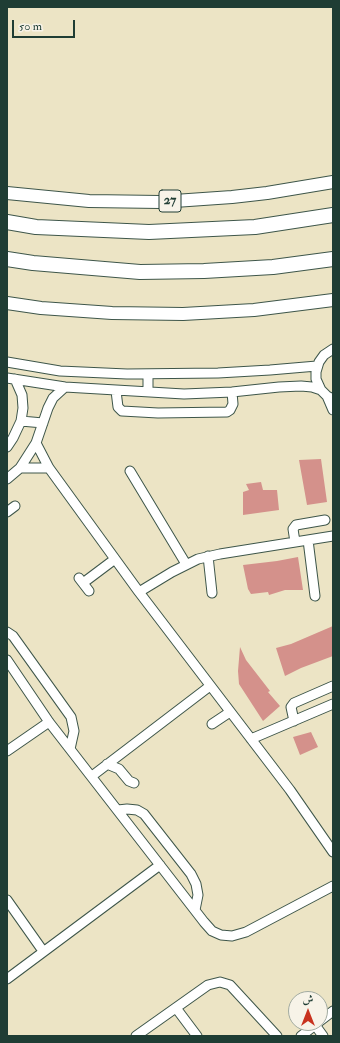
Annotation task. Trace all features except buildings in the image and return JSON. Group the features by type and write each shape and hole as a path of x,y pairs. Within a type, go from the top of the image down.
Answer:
{"highway":[{"name":"27","path":"7,222 36,227 150,232 255,227 333,215"},
{"path":"7,259 33,263 140,272 204,272 273,267 333,259"}],"main road":[{"name":"27","path":"7,194 89,201 160,202 232,197 333,182"},
{"path":"7,303 41,308 112,313 176,314 254,310 333,300"}],"street":[{"path":"333,349 324,355 317,366 316,379 327,395 333,410"},
{"path":"7,362 66,372 148,374 270,370 317,366"},
{"path":"148,374 148,392"},
{"path":"11,378 65,388 184,394 232,392 301,386 312,387 327,395"},
{"path":"7,447 21,421 23,408 22,395 11,378"},
{"path":"7,479 20,468 36,443 53,398 65,388"},
{"path":"116,391 118,407 122,411 172,413 228,412 233,404 232,392"},
{"path":"21,421 43,423"},
{"path":"36,443 49,468 139,592 290,790 329,838 333,852"},
{"path":"20,468 49,468"},
{"path":"130,471 186,564"},
{"path":"7,512 15,506"},
{"path":"295,542 293,529 296,525 325,520"},
{"path":"139,592 186,564 208,556 333,536"},
{"path":"308,540 315,596"},
{"path":"208,556 212,593"},
{"path":"89,591 81,580 115,559"},
{"path":"7,632 13,636 71,717 74,731 70,749"},
{"path":"7,660 49,722 212,930 221,935 232,936 246,932 333,886"},
{"path":"92,776 210,686"},
{"path":"294,721 292,707 294,703 333,686"},
{"path":"251,739 333,704"},
{"path":"212,724 230,712"},
{"path":"7,751 49,722"},
{"path":"107,764 119,769 129,781 134,783"},
{"path":"118,810 137,810 144,814 191,874 196,884 198,895 195,910"},
{"path":"7,979 160,864"},
{"path":"7,900 44,952"},
{"path":"136,1036 208,985 214,983 225,983 230,985 277,1036"},
{"path":"176,1008 197,1036"}]}
